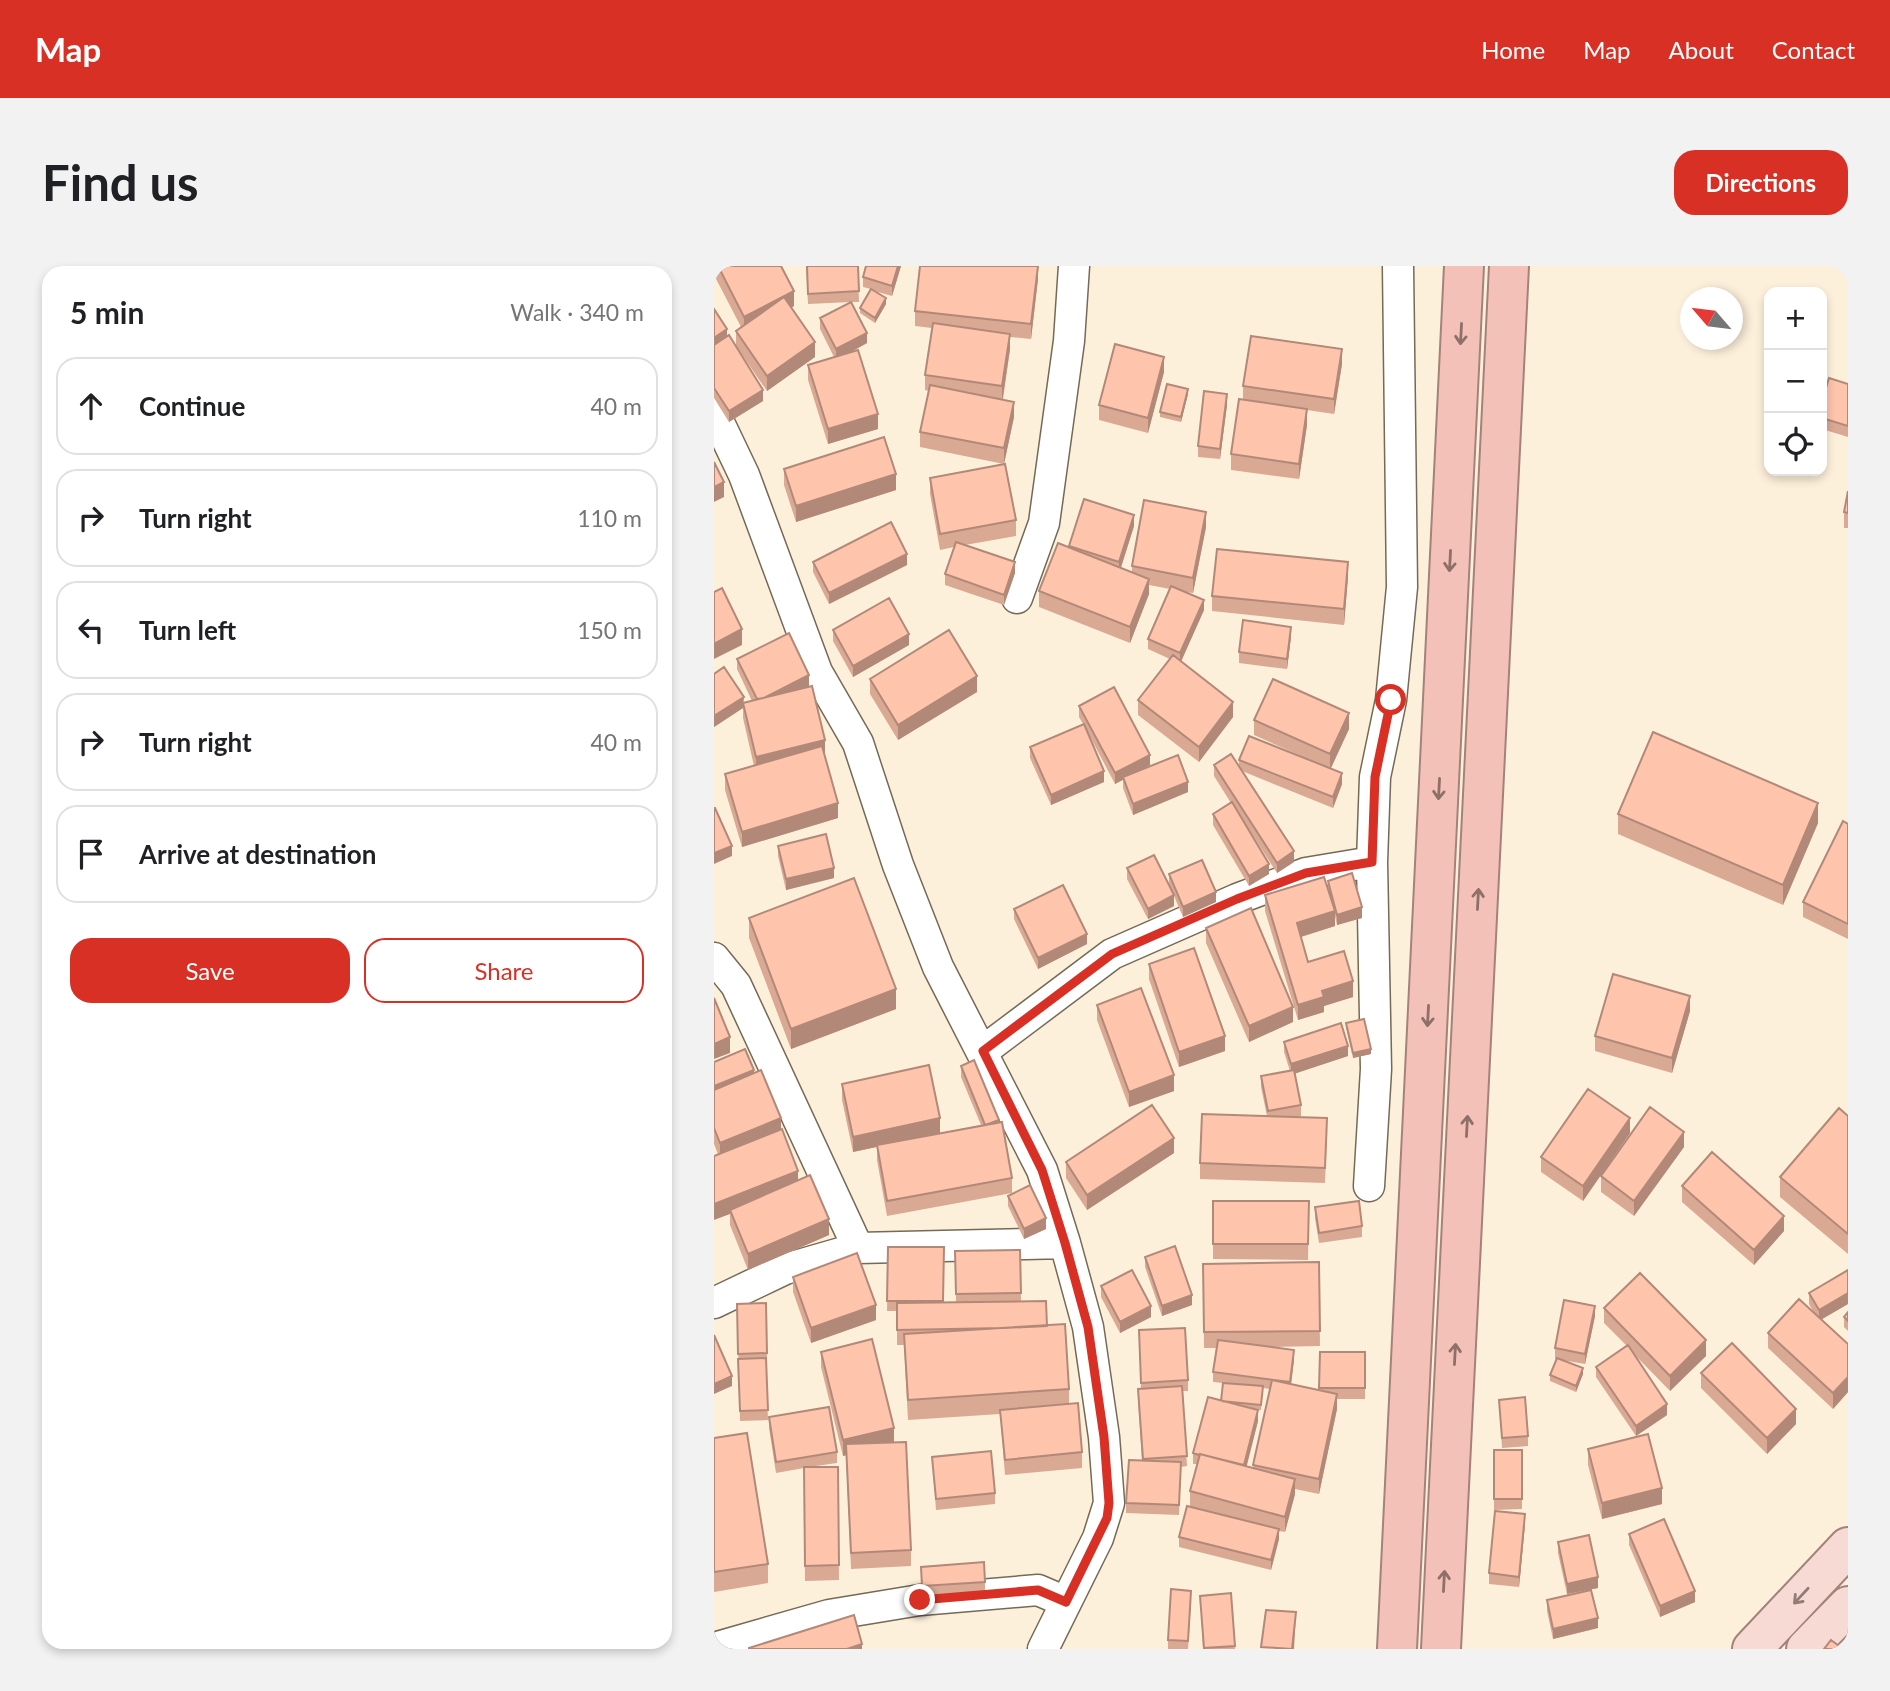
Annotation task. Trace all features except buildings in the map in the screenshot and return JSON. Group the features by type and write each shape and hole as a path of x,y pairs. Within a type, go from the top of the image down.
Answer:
{"highway":[{"path":"1398,1649 1464,266"},
{"path":"1441,1649 1509,266"}],"main road":[{"path":"1752,1649 1848,1546"},
{"path":"1806,1649 1848,1606"}],"street":[{"path":"1017,598 1044,523 1069,341 1074,266"},
{"path":"1369,1186 1376,1069 1372,862 1375,777 1391,700 1402,587 1398,266"},
{"path":"714,412 744,475 817,672 858,743 928,942 1042,1170 1088,1327 1104,1437 1109,1503 1102,1528 1043,1649"},
{"path":"983,1051 1112,954 1237,899 1306,873 1372,862"},
{"path":"714,958 736,985 858,1248"},
{"path":"967,1024 1030,1017"},
{"path":"714,1303 785,1269 858,1248 1065,1243"},
{"path":"714,1648 829,1615 920,1600 1038,1590 1066,1602"}],"route":[{"path":"920,1600 1038,1590 1066,1602 1107,1518 1109,1503 1104,1437 1088,1327 1065,1243 1042,1170 983,1051 1112,954 1237,899 1306,873 1372,862 1375,777 1391,700"}]}
